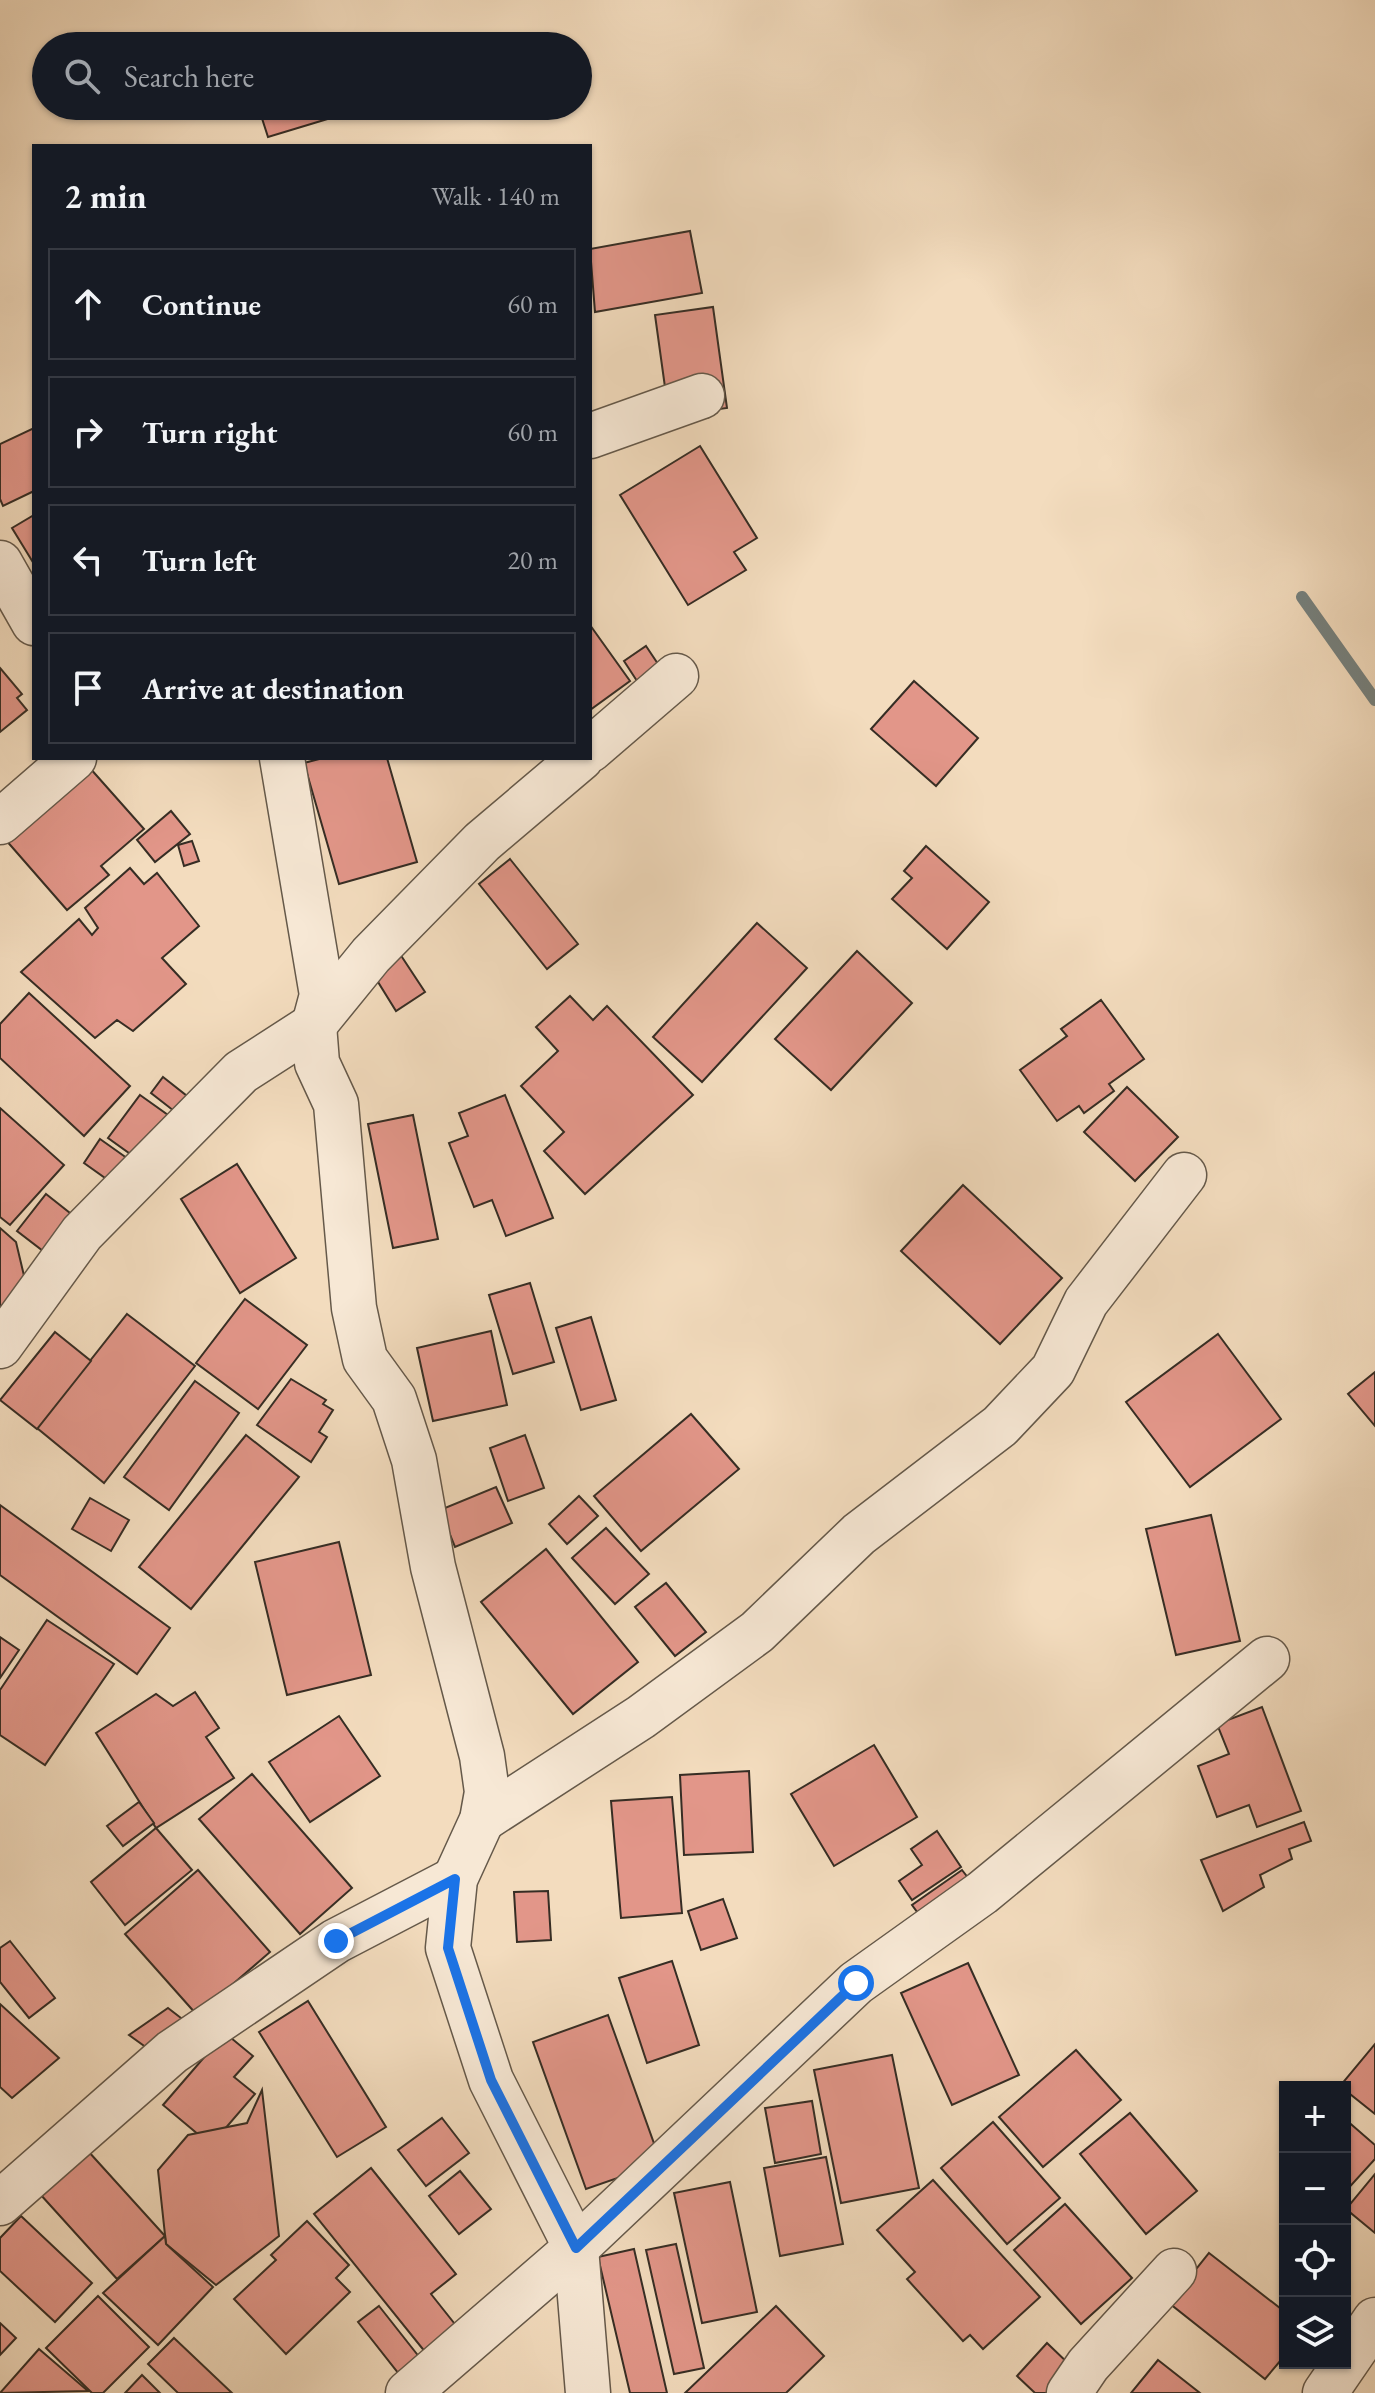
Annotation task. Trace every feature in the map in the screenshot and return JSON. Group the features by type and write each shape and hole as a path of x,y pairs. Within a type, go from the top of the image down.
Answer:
{"street":[{"path":"592,435 702,396"},
{"path":"0,563 32,619"},
{"path":"592,748 676,676"},
{"path":"0,822 72,760"},
{"path":"282,760 322,995 314,1025 317,1063 336,1104 354,1308 365,1359 394,1399 414,1460 433,1567 482,1756 487,1792 482,1820 455,1879 448,1948 491,2080 576,2248 588,2393"},
{"path":"0,1346 82,1233 241,1072 314,1025 371,955 482,842 579,760"},
{"path":"482,1820 641,1717 757,1632 859,1534 1000,1426 1053,1370 1086,1302 1184,1175"},
{"path":"408,2393 576,2248 856,1983 982,1893 1267,1659"},
{"path":"0,2203 172,2052 336,1941 455,1879"},
{"path":"1069,2393 1088,2365 1174,2271"},
{"path":"1325,2393 1375,2320"}],"building":[{"path":"263,120 324,120 268,137"},
{"path":"690,231 702,293 595,312 592,249"},
{"path":"713,307 727,408 669,416 655,315"},
{"path":"32,429 32,492 3,506 0,499 0,444"},
{"path":"700,446 757,538 734,552 746,570 688,605 620,495"},
{"path":"32,516 32,561 12,528"},
{"path":"592,628 630,681 592,709"},
{"path":"646,646 660,667 637,681 624,661"},
{"path":"0,668 22,694 17,698 27,710 0,732"},
{"path":"914,681 978,738 936,786 871,729"},
{"path":"315,760 388,760 417,862 339,884 304,763"},
{"path":"89,767 144,829 101,866 109,875 67,910 5,839"},
{"path":"171,811 190,834 155,862 137,840"},
{"path":"192,841 199,861 184,866 178,845"},
{"path":"926,846 989,902 947,949 892,899 912,878 904,871"},
{"path":"510,859 578,944 547,969 479,884"},
{"path":"130,868 144,884 157,873 199,926 162,958 186,984 133,1031 117,1020 95,1038 21,972 79,919 92,935 98,928 85,908"},
{"path":"757,923 807,968 702,1082 653,1037"},
{"path":"398,951 425,992 396,1011 370,969"},
{"path":"857,951 912,1003 831,1090 775,1039"},
{"path":"29,993 130,1086 84,1136 0,1058 0,1024"},
{"path":"570,996 593,1020 607,1006 693,1095 585,1194 544,1151 564,1132 521,1086 558,1051 536,1027"},
{"path":"1101,1000 1144,1059 1109,1084 1114,1091 1084,1113 1079,1106 1057,1121 1020,1070 1067,1036 1061,1029"},
{"path":"163,1077 187,1096 174,1111 151,1093"},
{"path":"1127,1087 1178,1137 1135,1181 1084,1132"},
{"path":"140,1095 168,1115 136,1158 108,1138"},
{"path":"505,1095 553,1218 506,1236 492,1200 474,1207 449,1143 468,1136 459,1113"},
{"path":"0,1108 64,1165 10,1225 0,1217"},
{"path":"413,1115 438,1239 393,1248 368,1124"},
{"path":"100,1139 131,1161 115,1185 84,1163"},
{"path":"237,1164 296,1258 240,1293 181,1199"},
{"path":"963,1185 1062,1278 1000,1344 901,1251"},
{"path":"46,1194 75,1217 47,1254 17,1231"},
{"path":"0,1228 16,1242 26,1284 0,1313"},
{"path":"530,1283 554,1362 513,1374 489,1295"},
{"path":"245,1299 307,1345 258,1409 196,1363"},
{"path":"127,1314 195,1366 104,1483 37,1428"},
{"path":"591,1317 616,1400 581,1410 556,1328"},
{"path":"491,1331 507,1405 433,1421 417,1348"},
{"path":"55,1332 91,1361 37,1429 0,1400"},
{"path":"1218,1334 1281,1419 1190,1487 1126,1402"},
{"path":"1375,1372 1375,1426 1348,1394"},
{"path":"291,1379 326,1400 323,1404 333,1410 319,1432 327,1437 311,1462 257,1425"},
{"path":"195,1381 239,1413 169,1510 124,1477"},
{"path":"691,1414 739,1469 641,1551 594,1496"},
{"path":"246,1435 299,1477 191,1609 139,1567"},
{"path":"525,1435 544,1488 508,1501 490,1448"},
{"path":"496,1487 512,1523 455,1547 440,1510"},
{"path":"579,1496 598,1516 567,1544 549,1524"},
{"path":"90,1498 129,1520 111,1551 72,1529"},
{"path":"0,1505 170,1628 137,1674 0,1575"},
{"path":"1211,1515 1240,1641 1176,1655 1146,1529"},
{"path":"606,1528 649,1574 615,1604 572,1558"},
{"path":"339,1542 371,1675 287,1695 255,1562"},
{"path":"546,1549 638,1662 573,1714 481,1602"},
{"path":"666,1583 706,1632 675,1656 635,1607"},
{"path":"47,1620 114,1664 45,1765 0,1735 0,1690"},
{"path":"0,1637 19,1650 0,1678"},
{"path":"195,1692 219,1728 206,1737 234,1778 156,1828 96,1733 156,1694 173,1706"},
{"path":"1262,1707 1301,1811 1257,1827 1249,1805 1217,1817 1198,1766 1229,1754 1217,1724"},
{"path":"339,1716 380,1776 310,1822 269,1762"},
{"path":"874,1745 917,1817 834,1866 791,1794"},
{"path":"749,1771 753,1852 684,1855 680,1775"},
{"path":"252,1774 352,1888 300,1934 199,1819"},
{"path":"672,1797 682,1913 621,1918 611,1801"},
{"path":"139,1802 154,1823 123,1846 107,1826"},
{"path":"1304,1822 1311,1841 1289,1849 1292,1859 1260,1875 1264,1887 1223,1911 1201,1860"},
{"path":"156,1828 192,1870 125,1925 91,1882"},
{"path":"937,1831 961,1867 912,1900 899,1881 922,1865 911,1849"},
{"path":"198,1870 270,1952 197,2015 125,1934"},
{"path":"962,1870 976,1888 926,1924 912,1905"},
{"path":"548,1891 551,1940 517,1942 514,1892"},
{"path":"723,1899 737,1938 701,1950 688,1911"},
{"path":"10,1941 55,1998 29,2018 0,1982 0,1948"},
{"path":"672,1961 699,2045 647,2063 619,1978"},
{"path":"968,1963 1019,2075 952,2105 901,1993"},
{"path":"308,2001 386,2127 337,2157 259,2032"},
{"path":"0,2004 59,2058 12,2098 0,2087"},
{"path":"168,2008 190,2025 154,2053 129,2035"},
{"path":"608,2015 661,2163 586,2189 533,2042"},
{"path":"225,2033 253,2056 234,2077 255,2094 211,2145 163,2105"},
{"path":"1375,2044 1375,2114 1351,2095 1351,2081 1344,2081"},
{"path":"1076,2050 1121,2100 1043,2167 999,2117"},
{"path":"892,2055 919,2188 841,2203 814,2070"},
{"path":"262,2090 279,2236 216,2285 166,2244 158,2170 188,2135 247,2123"},
{"path":"812,2101 821,2154 775,2163 765,2108"},
{"path":"1130,2113 1197,2191 1146,2234 1080,2154"},
{"path":"442,2118 469,2153 426,2186 398,2150"},
{"path":"993,2122 1060,2198 1007,2244 941,2168"},
{"path":"1351,2124 1375,2145 1375,2159 1351,2185"},
{"path":"88,2151 165,2236 117,2279 40,2194"},
{"path":"826,2157 843,2244 780,2256 764,2168"},
{"path":"371,2168 456,2274 431,2294 458,2328 426,2353 314,2214"},
{"path":"460,2171 491,2209 459,2234 429,2196"},
{"path":"1375,2174 1375,2233 1351,2213 1351,2203"},
{"path":"933,2180 1040,2297 983,2349 970,2335 963,2341 907,2279 915,2272 877,2230"},
{"path":"730,2182 757,2312 702,2323 674,2193"},
{"path":"1065,2204 1132,2278 1081,2324 1014,2250"},
{"path":"21,2216 92,2283 55,2322 0,2271 0,2238"},
{"path":"307,2221 349,2265 336,2278 350,2292 286,2354 234,2299 276,2260 271,2255"},
{"path":"165,2236 166,2244 213,2287 158,2345 103,2293"},
{"path":"676,2244 704,2368 674,2374 646,2250"},
{"path":"634,2249 667,2393 630,2393 598,2257"},
{"path":"1209,2253 1279,2307 1279,2362 1265,2379 1169,2303"},
{"path":"98,2296 149,2347 103,2393 92,2393 46,2348"},
{"path":"379,2306 420,2358 399,2374 358,2322"},
{"path":"776,2306 824,2356 786,2393 685,2393"},
{"path":"0,2323 16,2338 0,2355"},
{"path":"174,2338 232,2393 178,2393 148,2364"},
{"path":"1047,2343 1072,2367 1047,2393 1035,2393 1017,2376"},
{"path":"39,2349 88,2391 0,2393"},
{"path":"1158,2360 1200,2393 1131,2393"},
{"path":"142,2375 160,2393 125,2393"}],"waterway":[{"path":"1302,597 1375,700"}],"route":[{"path":"336,1941 455,1879 448,1948 491,2080 576,2248 856,1983"}]}
